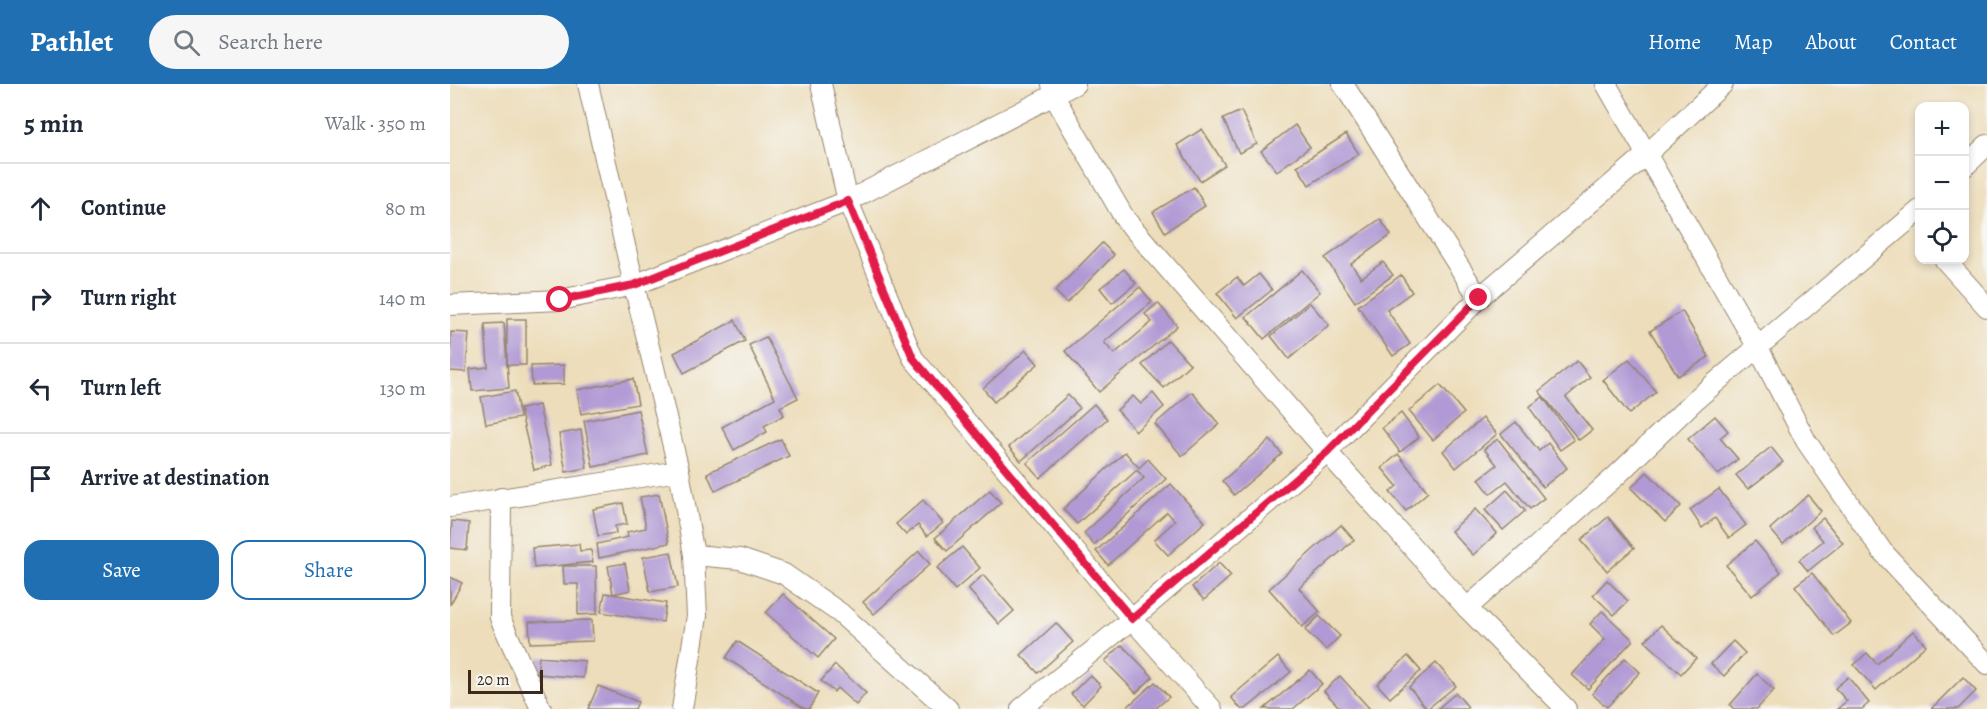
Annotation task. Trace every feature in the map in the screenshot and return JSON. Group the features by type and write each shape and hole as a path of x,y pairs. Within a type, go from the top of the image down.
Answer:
{"street":[{"path":"588,84 679,471 694,555 698,616 682,709"},
{"path":"821,84 848,201 913,358 1132,619 1212,709"},
{"path":"450,305 560,300 634,285 848,201 1053,90 1075,84"},
{"path":"1343,84 1479,298"},
{"path":"1606,84 1757,346 1806,441 1882,551 1987,664"},
{"path":"1022,709 1132,619 1327,452 1479,298 1647,154 1723,84"},
{"path":"1053,90 1125,219 1327,452 1467,608 1566,709"},
{"path":"1969,163 1987,145"},
{"path":"1467,608 1616,476 1695,400 1757,346 1915,221"},
{"path":"1949,264 1987,307"},
{"path":"450,507 679,471"},
{"path":"501,498 501,618 541,709"},
{"path":"694,555 740,559 784,574 840,613 948,709"}],"building":[{"path":"1241,111 1257,144 1239,153 1223,119"},
{"path":"1295,125 1310,147 1277,171 1261,151"},
{"path":"1202,129 1225,165 1200,181 1177,145"},
{"path":"1346,134 1359,154 1309,185 1297,166"},
{"path":"1194,187 1205,206 1165,232 1153,212"},
{"path":"1380,219 1391,235 1351,264 1361,278 1383,262 1393,275 1355,302 1325,258"},
{"path":"1102,243 1114,255 1067,303 1055,291"},
{"path":"1124,269 1136,283 1112,303 1100,288"},
{"path":"1302,270 1320,292 1264,339 1246,317"},
{"path":"1259,274 1272,290 1237,318 1217,293 1237,277 1244,286"},
{"path":"1401,275 1412,292 1387,310 1410,344 1393,356 1358,306"},
{"path":"1140,287 1152,302 1104,342 1114,354 1152,322 1145,314 1158,303 1177,326 1099,392 1065,351"},
{"path":"1310,303 1329,325 1289,359 1271,336"},
{"path":"1682,311 1709,357 1678,376 1650,331"},
{"path":"507,319 526,319 526,365 507,365"},
{"path":"735,320 745,341 684,373 674,353"},
{"path":"504,323 509,388 472,391 470,369 488,367 485,324"},
{"path":"451,332 469,333 466,372 450,371"},
{"path":"766,337 798,398 780,407 784,415 764,426 767,432 734,450 722,427 775,398 749,345"},
{"path":"1168,340 1190,364 1164,388 1142,365"},
{"path":"1026,350 1038,364 994,402 983,388"},
{"path":"1629,359 1656,392 1629,414 1603,380"},
{"path":"1577,361 1590,377 1566,397 1592,430 1579,440 1539,391"},
{"path":"564,365 564,384 532,385 531,366"},
{"path":"633,379 638,404 581,414 577,390"},
{"path":"1440,385 1464,413 1433,440 1409,411"},
{"path":"515,391 520,418 486,424 481,397"},
{"path":"1192,392 1219,424 1182,456 1155,424"},
{"path":"1153,393 1164,407 1136,431 1117,410 1133,396 1141,404"},
{"path":"1068,395 1080,408 1021,461 1009,447"},
{"path":"1543,397 1574,440 1560,450 1529,407"},
{"path":"1094,404 1107,419 1040,478 1027,463"},
{"path":"539,405 552,465 534,470 520,409"},
{"path":"638,410 648,455 593,467 584,421"},
{"path":"1401,413 1419,437 1400,452 1382,428"},
{"path":"1715,416 1728,431 1720,438 1738,459 1718,475 1688,439"},
{"path":"1483,418 1497,434 1456,468 1443,451"},
{"path":"1516,422 1539,451 1548,443 1567,468 1543,487 1501,434"},
{"path":"581,430 587,468 566,472 559,434"},
{"path":"781,439 789,456 715,491 707,473"},
{"path":"1498,439 1544,498 1530,509 1507,481 1490,494 1479,479 1497,465 1484,449"},
{"path":"1270,440 1282,454 1234,495 1222,481"},
{"path":"1771,447 1783,462 1748,489 1736,475"},
{"path":"1125,452 1139,468 1148,459 1166,479 1094,545 1084,533 1144,478 1137,470 1077,524 1063,509"},
{"path":"1398,454 1428,492 1406,511 1390,492 1397,486 1382,468"},
{"path":"1647,472 1681,506 1665,522 1631,488"},
{"path":"1171,484 1205,522 1168,555 1154,540 1175,521 1167,512 1108,565 1096,551"},
{"path":"1719,489 1746,525 1729,538 1715,518 1702,528 1690,510"},
{"path":"990,490 1001,503 947,551 935,538"},
{"path":"1507,490 1525,511 1503,530 1485,510"},
{"path":"659,494 669,543 599,558 597,544 628,537 627,532 646,528 640,497"},
{"path":"1808,495 1821,511 1783,544 1770,529"},
{"path":"923,500 943,523 927,536 918,525 906,535 896,524"},
{"path":"623,503 627,524 615,526 616,533 598,536 593,509"},
{"path":"1475,509 1497,533 1473,555 1451,531"},
{"path":"1608,517 1634,548 1607,571 1581,540"},
{"path":"1823,518 1843,543 1808,571 1799,560 1823,541 1812,527"},
{"path":"452,521 469,523 467,550 450,548"},
{"path":"1341,525 1354,540 1299,588 1320,612 1302,627 1269,589"},
{"path":"1755,541 1781,572 1752,596 1726,565"},
{"path":"579,544 580,551 591,550 593,562 534,568 532,548"},
{"path":"962,547 980,568 955,590 937,568"},
{"path":"919,551 930,564 874,614 863,602"},
{"path":"671,552 678,587 650,592 643,557"},
{"path":"625,563 630,590 613,594 608,566"},
{"path":"1219,563 1231,576 1204,600 1192,587"},
{"path":"563,566 596,566 597,614 578,615 578,584 564,584"},
{"path":"1812,573 1851,623 1834,636 1795,586"},
{"path":"983,575 1014,611 999,624 968,589"},
{"path":"450,577 462,583 450,605"},
{"path":"1607,580 1628,601 1614,615 1593,595"},
{"path":"605,593 666,603 663,622 601,612"},
{"path":"783,594 834,639 818,658 766,613"},
{"path":"1602,611 1633,640 1588,689 1572,675 1605,639 1590,624"},
{"path":"1319,616 1340,636 1326,650 1305,630"},
{"path":"592,620 593,641 530,643 529,622"},
{"path":"1056,623 1073,642 1038,673 1021,655"},
{"path":"1661,625 1696,658 1681,674 1645,641"},
{"path":"1913,631 1926,645 1876,690 1854,665 1867,653 1877,664"},
{"path":"737,641 818,693 809,709 805,709 726,658"},
{"path":"1733,641 1745,653 1724,676 1711,664"},
{"path":"1122,645 1153,677 1136,693 1105,661"},
{"path":"1408,656 1421,671 1390,698 1377,684"},
{"path":"539,657 585,661 583,678 537,674"},
{"path":"1278,657 1291,672 1246,709 1241,709 1231,697"},
{"path":"1625,658 1640,672 1607,707 1592,694"},
{"path":"1436,663 1456,686 1427,709 1409,687"},
{"path":"835,665 866,693 856,705 837,688 834,692 821,681"},
{"path":"1310,670 1322,684 1293,709 1264,709"},
{"path":"1757,674 1774,690 1757,709 1734,709 1730,705"},
{"path":"1090,675 1101,686 1083,705 1071,694"},
{"path":"1340,676 1370,709 1341,709 1324,691"},
{"path":"1848,677 1869,703 1862,709 1837,709 1847,701 1835,688"},
{"path":"1963,677 1976,691 1958,709 1931,709"},
{"path":"1155,682 1169,697 1155,709 1125,709"},
{"path":"598,686 638,702 635,709 588,709"},
{"path":"1456,693 1468,707 1466,709 1437,709"}],"route":[{"path":"560,300 634,285 848,201 913,358 1132,619 1327,452 1479,298"}]}
